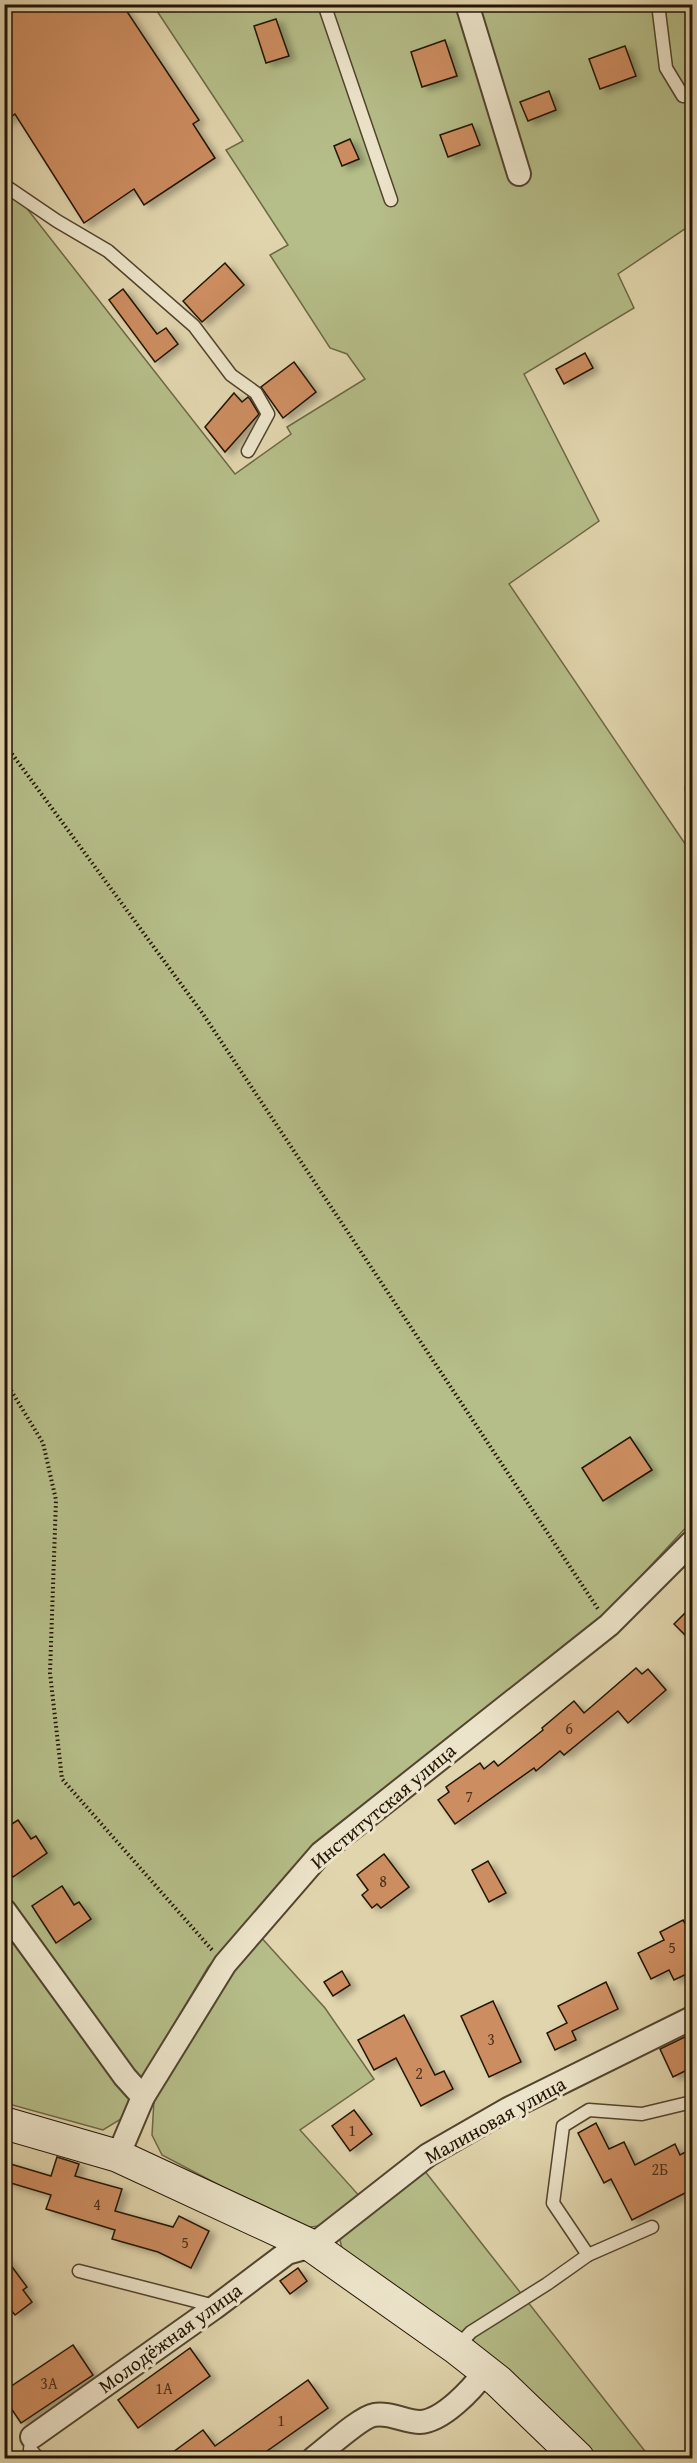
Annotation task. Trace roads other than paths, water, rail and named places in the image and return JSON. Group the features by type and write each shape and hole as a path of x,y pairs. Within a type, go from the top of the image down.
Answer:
{"street":[{"path":"467,4 519,174"},
{"name":"Институтская улица","path":"118,2156 143,2097 225,1964 321,1852 609,1625 693,1542"},
{"path":"4,1910 125,2077 143,2097"},
{"name":"Малиновая улица","path":"312,2246 428,2155 508,2109 693,2018"},
{"path":"4,2123 118,2156 312,2246 456,2348 578,2458"},
{"name":"Молодёжная улица","path":"35,2448 287,2253 312,2246"},
{"path":"314,2458 361,2422 374,2415 421,2422 438,2418 485,2372"}],"lane":[{"path":"324,4 391,200"},
{"path":"658,4 666,68 683,96"},
{"path":"4,185 57,221 108,251 194,326 231,375 256,393 268,414 248,451"},
{"path":"588,2255 553,2203 563,2126 589,2110 642,2114 693,2102"},
{"path":"456,2348 471,2332 548,2284 588,2255 652,2226"},
{"path":"79,2271 207,2304 214,2308"}]}
